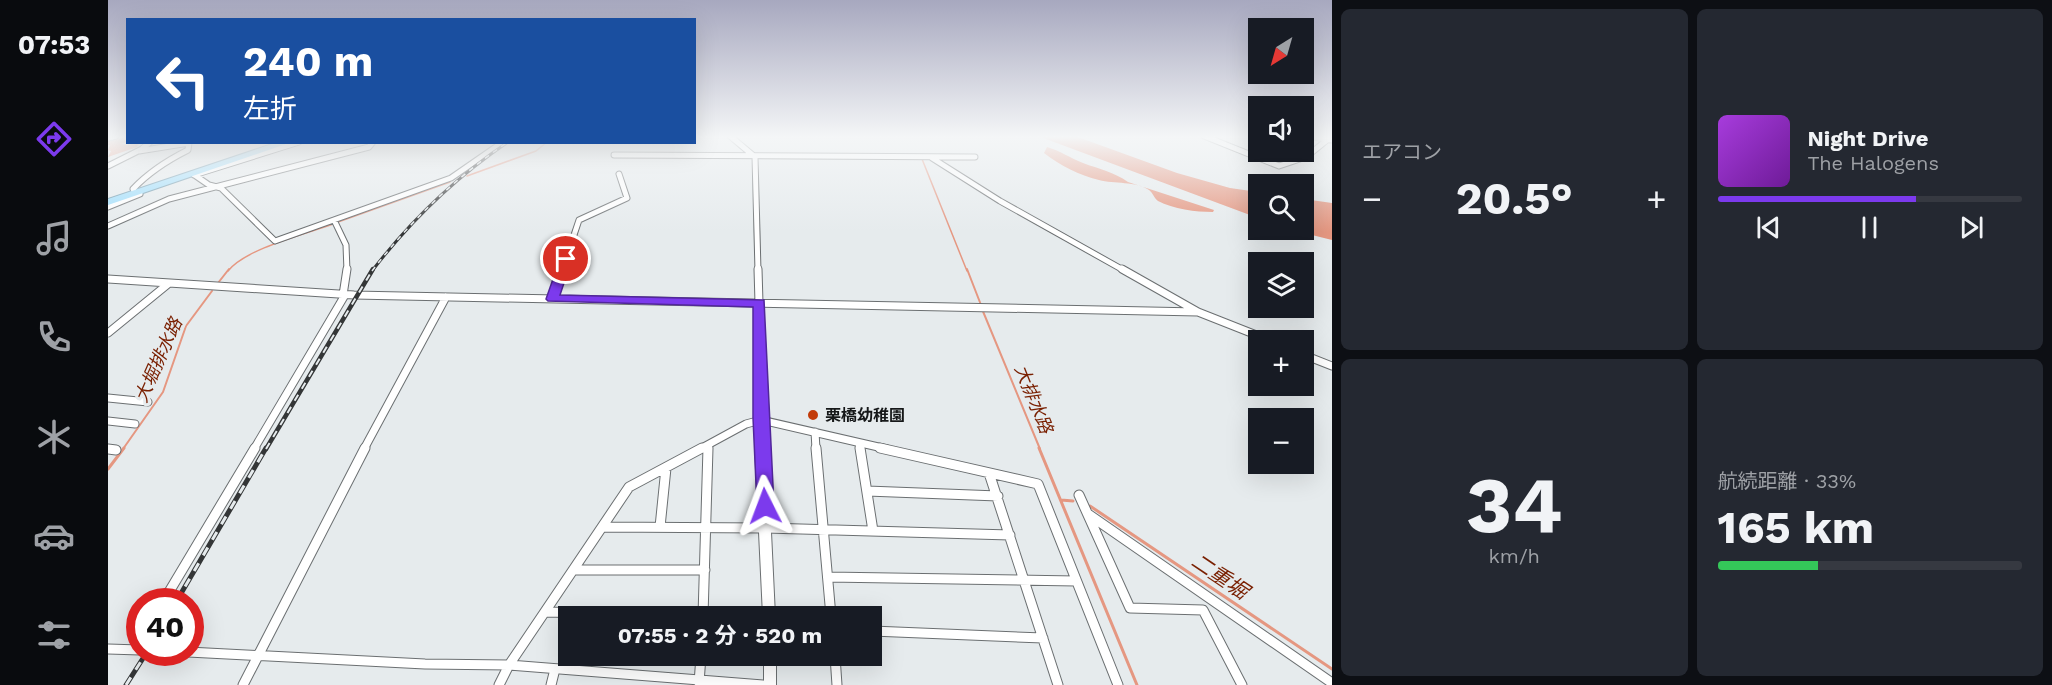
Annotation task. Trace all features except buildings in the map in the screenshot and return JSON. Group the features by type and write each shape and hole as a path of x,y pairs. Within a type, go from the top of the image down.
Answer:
{"highway":[{"path":"108,203 206,168"},
{"path":"135,192 214,168"}],"street":[{"path":"135,192 140,182 157,168"},
{"path":"194,175 216,168"},
{"path":"108,225 169,199 290,168"},
{"path":"194,175 209,185 218,187 275,240 452,178 466,168"},
{"path":"755,168 761,420 769,606"},
{"path":"947,168 1000,201 1198,312 1248,332"},
{"path":"553,299 579,220 627,198 619,174"},
{"path":"108,203 148,191 146,190"},
{"path":"171,588 344,295 347,273 346,245 334,220"},
{"path":"108,279 210,288 344,295 1198,312"},
{"path":"108,333 168,284"},
{"path":"243,685 446,297"},
{"path":"1314,359 1332,366"},
{"path":"108,398 148,402"},
{"path":"499,685 509,665 629,487 746,424 761,420 1038,484 1118,685"},
{"path":"108,421 135,424"},
{"path":"815,432 830,606"},
{"path":"859,443 873,531"},
{"path":"703,606 708,445"},
{"path":"660,527 666,468"},
{"path":"989,473 1058,685"},
{"path":"867,491 998,496"},
{"path":"1079,495 1130,608 1203,610 1242,685"},
{"path":"1088,514 1332,682"},
{"path":"602,527 824,529 1010,535"},
{"path":"573,570 705,570"},
{"path":"828,577 1076,581"},
{"path":"546,612 558,612"},
{"path":"882,630 1043,638"},
{"path":"108,649 126,647"},
{"path":"204,653 256,657 509,665 555,669 616,680 763,685"},
{"path":"699,683 700,666"},
{"path":"770,666 770,685"},
{"path":"836,666 837,685"},
{"path":"551,685 555,669"}],"shaded area":[{"path":"1068,168 1097,168 1142,186 1105,181 1084,176"},
{"path":"1124,168 1163,168 1230,188 1248,191 1248,214"},
{"path":"1145,187 1214,210 1206,212 1178,208 1158,201"},
{"path":"1314,200 1332,203 1332,240 1314,236"}],"waterway":[{"name":"大堀排水路","path":"467,176 489,168"},
{"name":"大排水路","path":"926,168 967,271"},
{"name":"大堀排水路","path":"338,222 450,182"},
{"name":"大堀排水路","path":"228,271 236,263 261,249 333,224"},
{"name":"大堀排水路","path":"218,283 229,269"},
{"name":"大排水路","path":"967,269 981,305"},
{"name":"大堀排水路","path":"123,449 163,392 186,326 212,291"},
{"name":"大排水路","path":"982,309 1040,449"},
{"name":"大堀排水路","path":"108,469 124,448"},
{"path":"1039,448 1137,685"},
{"name":"二重堀","path":"1061,500 1073,501"},
{"name":"二重堀","path":"1090,506 1332,669"}],"railway":[{"path":"372,271 418,217 473,168"},
{"path":"266,449 373,269"},
{"path":"184,588 266,448"},
{"path":"126,685 138,666"}],"place":[{"name":"栗橋幼稚園","path":"813,415"}],"route":[{"path":"566,259 553,299 759,303 760,418 765,506"}]}
